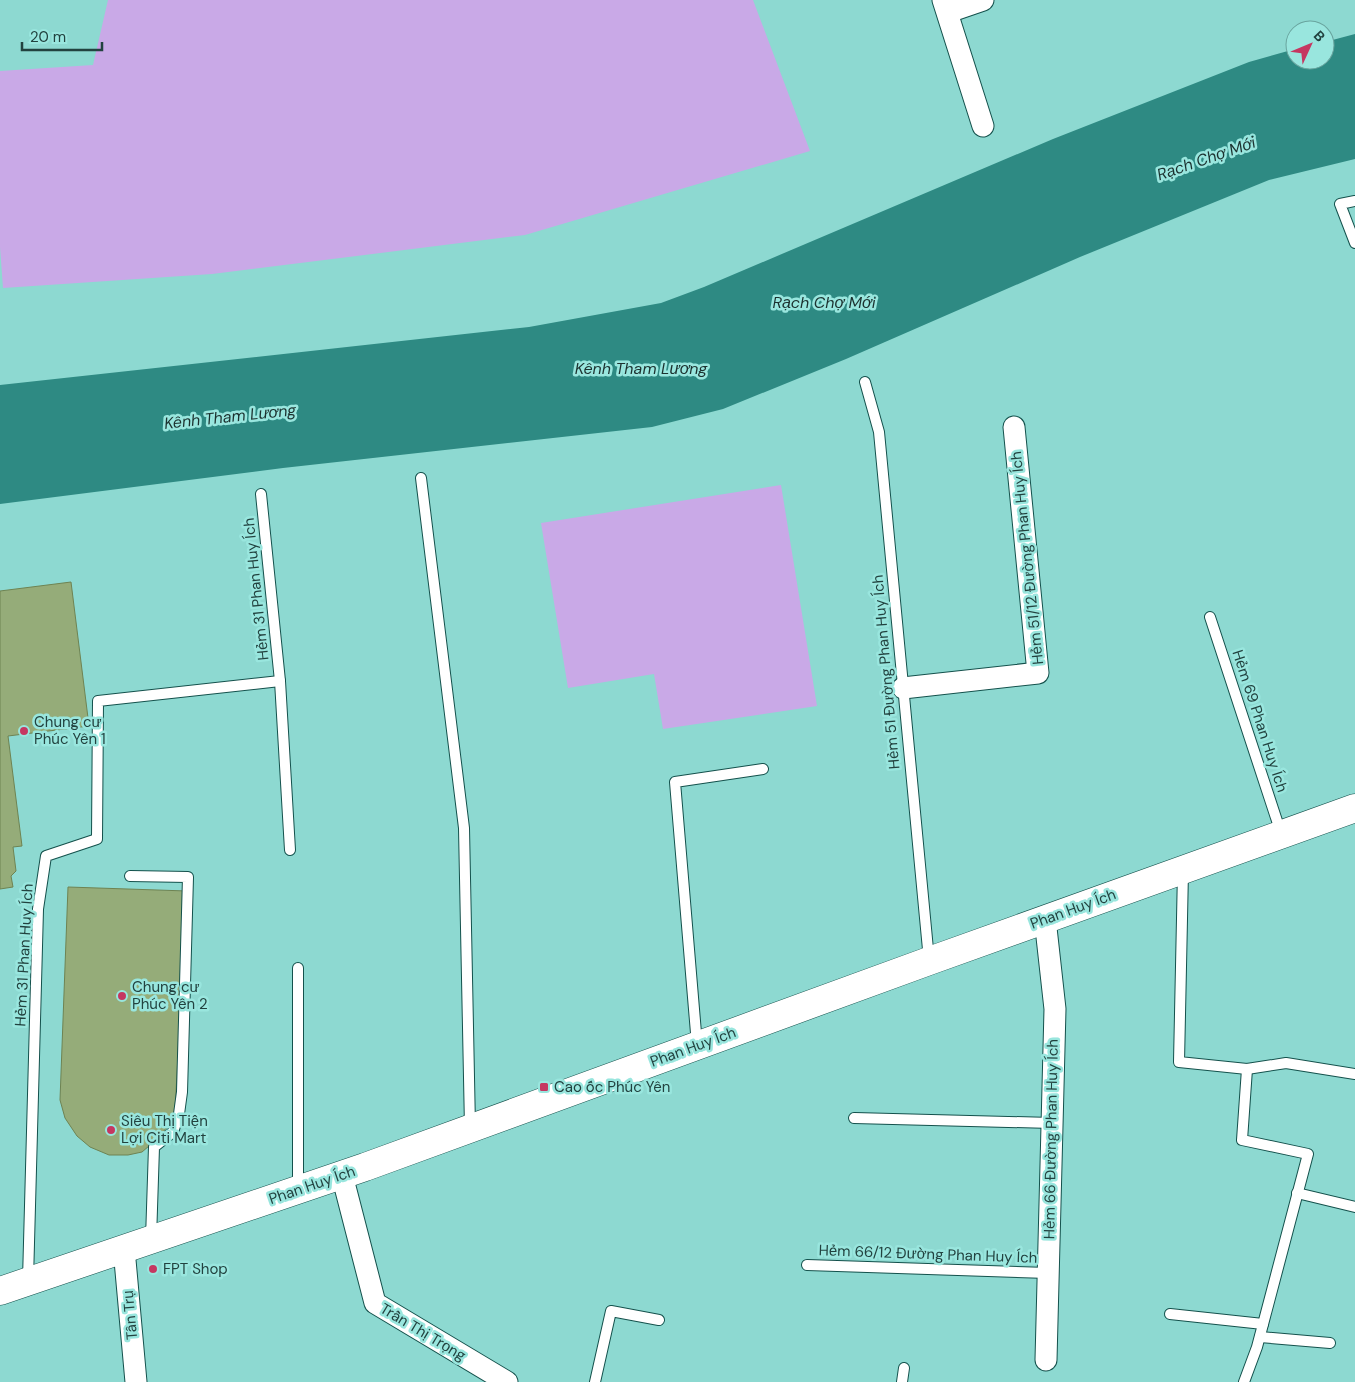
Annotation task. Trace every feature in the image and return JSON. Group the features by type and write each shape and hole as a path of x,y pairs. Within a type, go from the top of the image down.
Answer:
{"main road":[{"name":"Phan Huy Ích","path":"0,1291 342,1175 1355,808"}],"street":[{"path":"983,0 945,6 983,126"},
{"name":"Hẻm 51/12 Đường Phan Huy Ích","path":"903,688 1038,673 1014,427"},
{"name":"Hẻm 66 Đường Phan Huy Ích","path":"1045,919 1055,1009 1046,1360"},
{"name":"Trần Thị Trọng","path":"342,1175 375,1303 507,1382"},
{"name":"Tân Trụ","path":"124,1249 136,1382"}],"lane":[{"path":"1355,200 1340,204 1355,243"},
{"name":"Hẻm 51 Đường Phan Huy Ích","path":"865,382 879,432 929,961"},
{"path":"421,478 464,828 470,1128"},
{"name":"Hẻm 31 Phan Huy Ích","path":"261,494 280,680 290,850"},
{"name":"Hẻm 69 Phan Huy Ích","path":"1210,617 1282,834"},
{"name":"Hẻm 31 Phan Huy Ích","path":"28,1281 38,909 46,856 97,839 98,701 280,680"},
{"path":"697,1046 675,782 763,769"},
{"path":"1183,869 1179,1062 1247,1069 1286,1063 1355,1074"},
{"path":"130,876 188,877 182,1092 179,1114 173,1132 154,1147 151,1240"},
{"path":"298,968 298,1190"},
{"path":"1244,1382 1260,1337 1308,1154 1242,1140 1247,1069"},
{"path":"854,1118 1052,1122"},
{"path":"1297,1193 1355,1206"},
{"name":"Hẻm 66/12 Đường Phan Huy Ích","path":"807,1265 1048,1273"},
{"path":"596,1382 610,1311 659,1320"},
{"path":"1170,1314 1263,1324"},
{"path":"1260,1337 1330,1343"},
{"path":"902,1382 904,1368"}],"shaded area":[{"path":"108,0 753,0 810,151 525,235 212,274 3,288 0,247 0,71 93,65"},
{"path":"781,485 817,706 663,729 654,674 568,688 541,523"}],"water":[{"path":"1355,34 1355,159 1269,180 1080,257 846,359 723,409 652,427 283,468 0,504 0,385 529,327 661,303 704,287 1053,139 1249,62 1285,52 1285,70 1335,70 1335,39"}],"building":[{"name":"Chung cư Phúc Yên 1","path":"71,582 89,726 8,736 22,846 13,847 16,871 11,876 13,887 0,889 0,591"},
{"name":"Chung cư Phúc Yên 2","path":"68,887 187,891 175,1110 169,1125 142,1152 128,1155 109,1155 90,1147 77,1136 65,1118 60,1100"}],"place":[{"name":"Chung cư Phúc Yên 1","path":"24,731"},
{"name":"Chung cư Phúc Yên 2","path":"122,996"},
{"name":"Cao ốc Phúc Yên","path":"544,1087"},
{"name":"Siêu Thị Tiện Lợi Citi Mart","path":"111,1130"},
{"name":"FPT Shop","path":"153,1269"}],"water label":[{"name":"Rạch Chợ Mới","path":"1206,158"},
{"name":"Rạch Chợ Mới","path":"824,302"},
{"name":"Kênh Tham Lương","path":"641,368"},
{"name":"Kênh Tham Lương","path":"230,416"}]}
